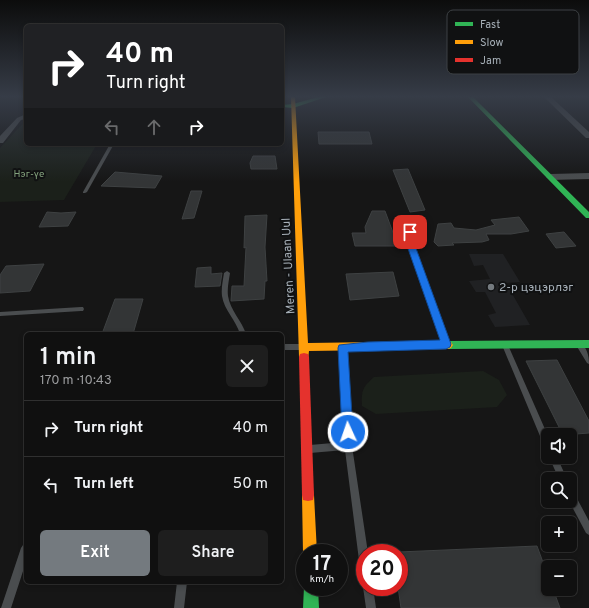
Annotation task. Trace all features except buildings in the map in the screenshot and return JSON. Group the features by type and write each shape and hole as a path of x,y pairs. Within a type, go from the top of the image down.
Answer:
{"street":[{"path":"0,141 13,125"},
{"name":"Meren - Ulaan Uul","path":"294,125 304,347 310,544"},
{"path":"498,125 589,216"},
{"path":"578,125 589,136"},
{"path":"550,177 589,176"},
{"path":"304,347 343,348 446,344 589,344"},
{"path":"311,596 311,608"}],"lane":[{"path":"85,192 111,146"},
{"path":"414,232 407,234 446,344"},
{"path":"226,273 225,295 229,308 242,332"},
{"path":"0,314 80,308"},
{"path":"578,344 589,361"},
{"path":"505,345 541,429"},
{"path":"284,347 304,347"},
{"path":"343,348 348,446 362,544"},
{"path":"307,449 348,446"},
{"path":"577,507 589,530"},
{"path":"6,608 24,554"},
{"path":"179,608 182,584"},
{"path":"369,596 370,608"}],"shaded area":[{"name":"2-р цэцэрлэг","path":"469,254 503,254 520,282 506,283 530,325 495,327 488,315 496,313 485,292 476,292 469,281 490,279 483,265 474,266"}],"green space":[{"name":"Нэг-үе","path":"21,125 24,125 24,146 96,146 64,200 0,202 0,148"},
{"path":"483,371 499,380 507,395 497,407 376,414 362,406 364,389 374,377"}],"traffic: fast":[{"path":"498,125 589,216"},
{"path":"448,345 589,344"},
{"path":"311,596 311,608"}],"traffic: slow":[{"path":"294,125 304,357"},
{"path":"304,347 448,345"},
{"path":"308,495 310,544"}],"traffic: jam":[{"path":"304,357 308,495"}],"place":[{"name":"2-р цэцэрлэг","path":"491,287"}],"route":[{"path":"348,432 343,348 446,344 407,234 410,232"}]}
